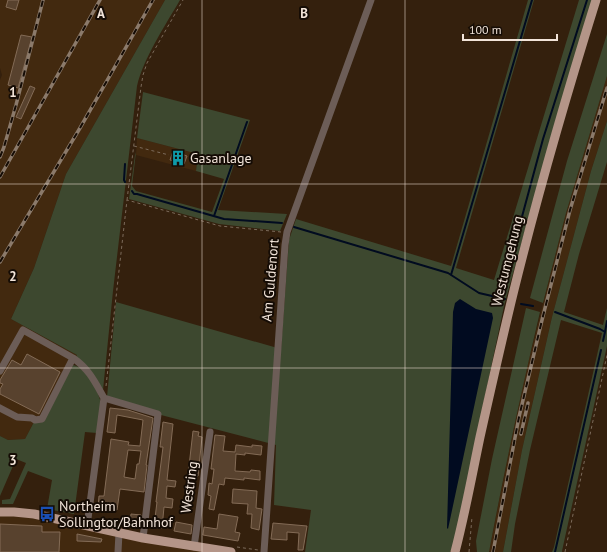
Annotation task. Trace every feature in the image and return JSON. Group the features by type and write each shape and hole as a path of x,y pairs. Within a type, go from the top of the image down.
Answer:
{"main road":[{"name":"Westumgehung","path":"455,552 527,238 577,61 596,0"},
{"path":"0,512 34,514 196,549 231,552"},
{"name":"Westumgehung","path":"459,552 460,533"}],"street":[{"name":"Am Guldenort","path":"264,552 287,232 371,0"},
{"path":"0,370 23,330 83,365 91,375 104,398 86,526"},
{"path":"0,408 17,417 32,418 35,420 42,419 73,358"},
{"path":"104,398 158,414 143,538"},
{"name":"Westring","path":"196,549 210,432"},
{"path":"118,552 119,533"}],"path":[{"path":"104,398 143,75 147,63 183,0"},
{"path":"134,146 168,155"},
{"path":"127,200 220,226 287,232"},
{"path":"565,552 607,355"},
{"path":"469,552 472,516"}],"shaded area":[{"path":"0,0 165,0 66,174 34,268 11,319 77,355 43,421 41,423 34,422 25,439 8,440 0,436 0,80 2,75 0,68"},
{"path":"607,76 607,121 591,171 552,317 522,450 503,552 492,552 489,551 526,371 566,213"},
{"path":"137,138 198,154 196,171 136,155"},
{"path":"6,513 220,552 0,552 0,514"}],"green space":[{"path":"165,0 180,0 150,53 140,75 137,86 103,390 76,357 77,355 11,319 34,268 66,174"},
{"path":"528,0 534,0 456,268 494,280 579,0 592,0 552,133 504,306 453,548 450,552 305,552 311,510 274,505 276,445 161,415 161,412 107,397 116,302 281,349 289,240 296,219 451,266"},
{"path":"607,34 607,76 566,213 543,303 530,298 567,161"},
{"path":"143,92 250,120 218,210 287,214 280,231 219,224 129,199 136,152 132,186 136,191 212,212 224,179 196,171 198,154 137,138"},
{"path":"607,121 607,162 579,254 564,312 603,325 607,308 607,346 562,552 552,552 602,333 561,320 530,450 511,552 503,552 522,450 552,317 591,171"},
{"path":"526,308 540,312 513,432 489,552 477,552 476,541 492,459"},
{"path":"73,365 78,367 87,375 98,393 101,404 97,433 85,432 74,514 47,509 52,480 28,471 13,504 2,504 2,500 10,499 26,463 16,459 0,496 0,436 8,440 25,439 34,422 39,423 43,421"}],"water":[{"path":"460,299 476,309 492,313 493,318 448,529 453,312 455,303"}],"building":[{"path":"8,0 19,0 16,10 6,7"},
{"path":"21,35 32,37 18,88 8,85"},
{"path":"30,86 35,88 21,119 16,117"},
{"name":"Gasanlage","path":"173,151 187,156 184,164 170,160"},
{"path":"27,354 60,372 39,414 0,394 0,389 3,384 0,383 0,380 12,360 21,365"},
{"path":"110,408 128,410 153,418 146,465 144,492 120,489 117,510 98,508 99,496 104,496 111,439 129,442 128,445 140,446 143,420 117,415 115,433 107,432","holes":["128,450 141,451 135,479 124,477"]},
{"path":"163,422 173,424 167,480 176,481 175,487 167,486 166,498 173,499 172,508 164,507 162,528 153,527 163,447 160,447"},
{"path":"193,431 199,432 198,436 202,437 198,476 188,475"},
{"path":"215,435 225,436 223,451 235,452 236,445 252,447 252,445 262,446 261,455 245,453 245,455 236,454 235,471 260,471 260,480 225,478 224,485 219,484 214,510 209,509 211,496 208,495 209,483 212,484 214,469 211,469"},
{"path":"233,489 257,491 256,508 262,509 259,530 251,528 252,514 247,514 248,504 232,503"},
{"path":"131,514 141,515 140,524 130,523"},
{"path":"219,514 238,517 235,532 240,533 238,541 203,535 204,527 217,529"},
{"path":"176,522 192,525 191,534 174,531"},
{"path":"273,523 307,526 303,550 298,550 299,533 287,532 287,540 271,539"},
{"path":"0,524 42,526 42,532 60,532 59,552 0,552"},
{"path":"77,534 102,539 101,542 77,541"}],"waterway":[{"path":"451,275 532,0"},
{"path":"500,298 543,139 587,0"},
{"path":"214,216 247,122"},
{"path":"125,164 125,182"},
{"path":"132,191 134,194 224,219 282,223"},
{"path":"294,227 448,273 479,293 505,299"},
{"path":"521,304 533,306"},
{"path":"555,312 605,332 603,341"},
{"path":"605,332 607,321"},
{"path":"555,552 601,350"}],"railway":[{"path":"0,157 16,105 43,0"},
{"path":"0,177 100,0"},
{"path":"0,262 80,128 153,0"},
{"path":"493,552 519,417 542,320 570,210 607,88"},
{"path":"521,434 528,403"}],"place":[{"name":"Gasanlage","path":"178,158"},
{"name":"Northeim Sollingtor/Bahnhof","path":"47,514"}]}
